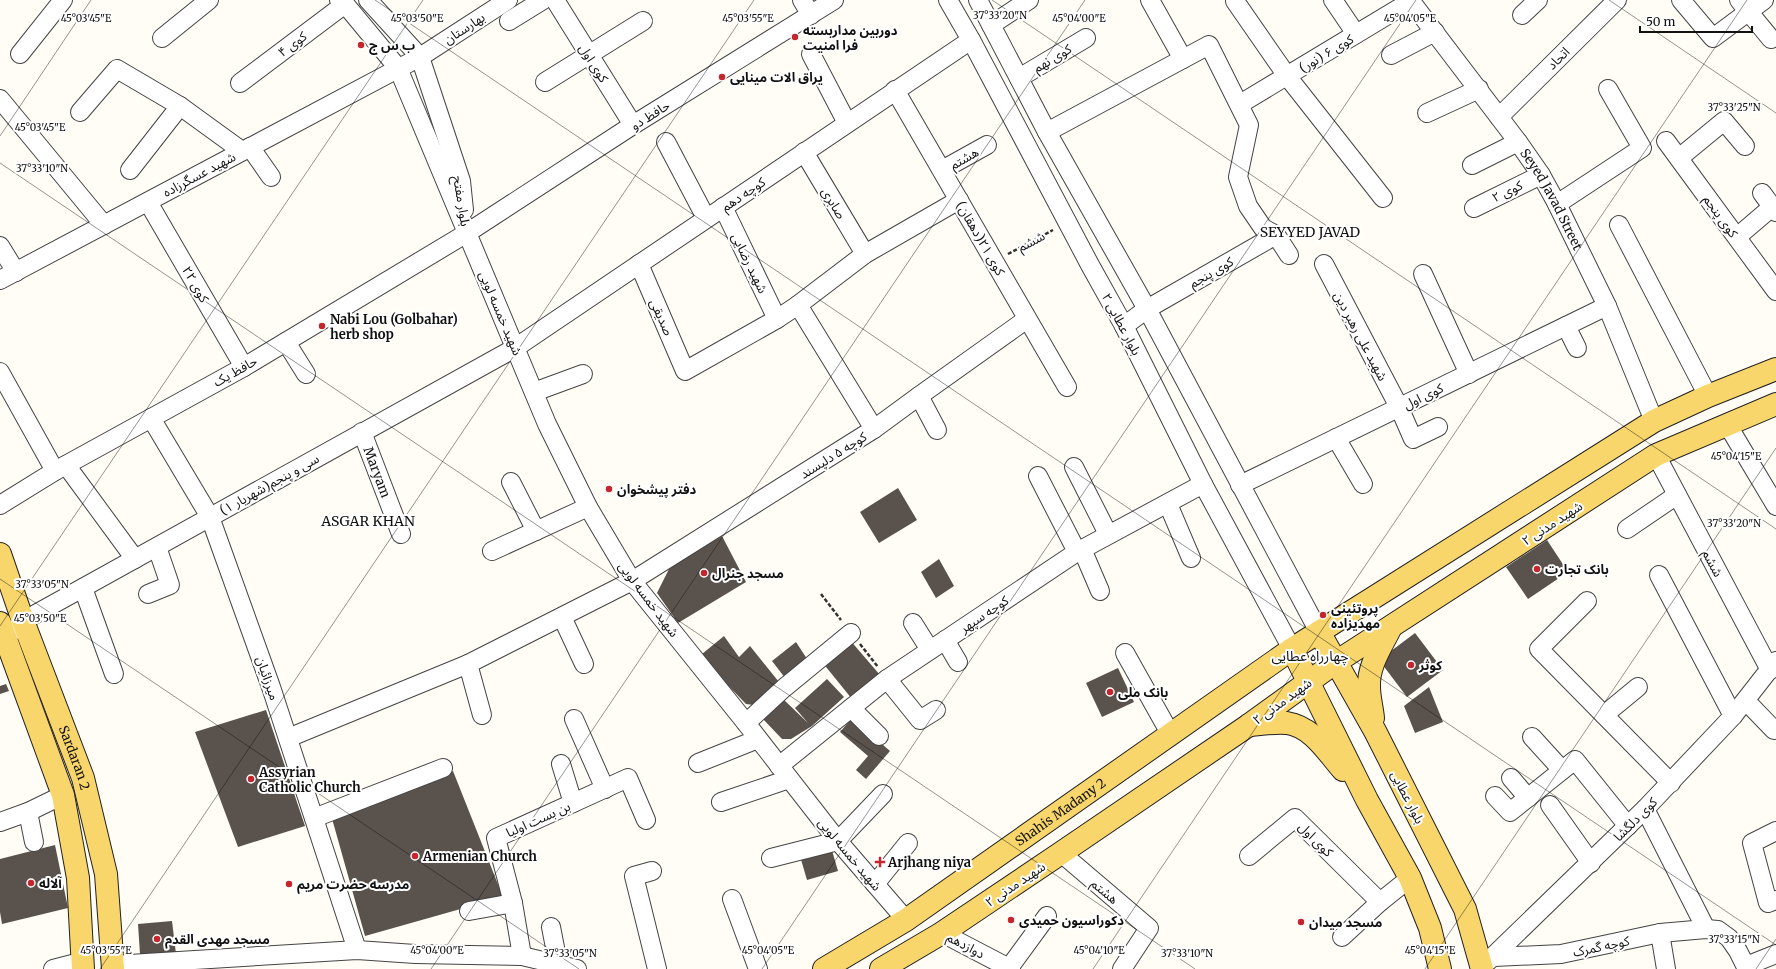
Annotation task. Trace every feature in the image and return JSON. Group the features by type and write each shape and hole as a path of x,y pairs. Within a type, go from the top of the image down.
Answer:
{"main road":[{"path":"1440,969 1430,928 1410,878 1367,800 1292,649 1654,421 1708,396 1776,369"},
{"name":"شهید مدنی ۲","path":"881,969 942,933 1061,854 1249,725 1336,662 1656,455 1776,404"},
{"name":"Sardaran 2","path":"0,554 23,621 83,778 106,874 113,967"},
{"path":"1375,731 1368,687 1371,671 1377,654 1390,628"},
{"name":"بلوار عطایی","path":"1319,632 1375,731 1465,910 1486,964"},
{"name":"Sardaran 2","path":"2,636 63,795 78,878 84,965"},
{"name":"Shahis Madany 2","path":"824,969 906,920 1172,735 1292,649"},
{"path":"1249,725 1285,723 1294,725 1310,733 1367,800"},
{"path":"84,965 113,967"}],"street":[{"path":"20,54 63,0"},
{"path":"162,38 209,0"},
{"name":"بلوار مفتح","path":"368,0 420,57 461,181 467,233"},
{"name":"بهارستان","path":"398,68 420,57 508,0"},
{"path":"509,21 543,0"},
{"name":"کوی اول","path":"555,0 633,126"},
{"name":"حافظ دو","path":"467,233 633,126 806,8 834,0"},
{"name":"بلوار عطایی ۲","path":"948,0 1124,326 1203,484 1292,649"},
{"path":"978,0 1047,132 1147,309 1319,632"},
{"path":"991,24 1029,0"},
{"path":"1150,0 1183,59"},
{"path":"1332,0 1356,34"},
{"path":"1522,15 1538,0"},
{"name":"اتحاد","path":"1499,117 1617,0"},
{"path":"1681,0 1713,38 1744,6 1764,0"},
{"path":"1235,1 1287,76 1383,198"},
{"name":"کوی ۶ (نور)","path":"1240,104 1411,1"},
{"name":"Seyed Javad Street","path":"1411,1 1518,142 1541,175 1557,204 1607,306 1654,421"},
{"name":"بلوار مفتح","path":"342,2 398,68 467,233"},
{"name":"کوی ۴","path":"240,83 342,2"},
{"path":"1744,6 1771,39"},
{"path":"545,82 643,21"},
{"path":"1390,55 1435,32"},
{"name":"کوی نهم","path":"1019,78 1086,38"},
{"name":"کوچه دهم","path":"515,348 970,40"},
{"path":"1047,132 1209,45 1240,104 1249,125 1238,177 1248,206 1263,228 1276,235 1289,255"},
{"path":"811,54 847,123"},
{"name":"شهید عسگرزاده","path":"0,280 398,68"},
{"path":"80,112 117,69 180,106 246,149 271,177"},
{"path":"1427,113 1478,89"},
{"path":"1557,204 1642,148 1608,89"},
{"name":"کوی ۲۱(دهقان)","path":"895,90 1067,387"},
{"path":"0,99 104,225"},
{"path":"130,170 180,106"},
{"path":"1679,158 1724,121 1745,146"},
{"name":"کوی پنجم","path":"1666,141 1776,291"},
{"path":"666,142 706,218"},
{"path":"1472,166 1518,142"},
{"name":"هشتم","path":"942,170 987,145"},
{"name":"صابری","path":"804,152 865,254"},
{"name":"کوی ۲","path":"1474,208 1541,175"},
{"path":"777,320 865,254 959,200"},
{"name":"کوی ۲۲","path":"148,202 244,367"},
{"path":"1737,237 1770,204"},
{"name":"شهید رضایی","path":"723,207 777,320"},
{"path":"1619,225 1708,396"},
{"name":"حافظ یک","path":"0,505 61,468 244,367 467,233"},
{"name":"شهید خمسه لویی","path":"467,233 547,424 588,507 632,581 758,738 838,841 906,920"},
{"name":"کوی پنجم","path":"1124,326 1147,309 1276,235"},
{"path":"0,246 16,272"},
{"name":"صدیقی","path":"639,264 685,371 777,320"},
{"name":"شهید علی رهبر دین","path":"1324,264 1399,407 1414,439 1438,427"},
{"path":"1423,274 1469,374"},
{"path":"798,305 874,429"},
{"name":"کوی اول","path":"1240,485 1607,306"},
{"name":"کوچه ۵ دلپسند","path":"288,738 468,664 632,581 874,429 1028,319"},
{"path":"1566,326 1577,348"},
{"path":"286,342 306,374"},
{"name":"سی و پنجم(شهریار ۱)","path":"2,636 23,621 515,348"},
{"path":"0,372 61,468 135,559"},
{"path":"534,392 583,374"},
{"path":"919,396 937,430"},
{"name":"میرزائیان","path":"151,418 210,517 288,738 357,950"},
{"path":"1727,424 1776,506"},
{"name":"Maryam","path":"362,432 401,534"},
{"path":"1336,438 1363,484"},
{"name":"ششم","path":"1656,455 1773,666"},
{"path":"1074,467 1108,534"},
{"path":"1038,476 1080,550 1100,591"},
{"path":"512,482 536,531"},
{"name":"کوچه سپهر","path":"784,772 851,708 887,679 1080,550 1203,484"},
{"path":"1627,529 1677,495"},
{"path":"1168,504 1191,558"},
{"path":"492,551 588,507"},
{"path":"148,594 170,585 157,547"},
{"path":"1659,575 1733,716"},
{"path":"83,588 114,674"},
{"path":"1587,601 1539,649 1671,782"},
{"path":"562,617 584,664"},
{"path":"914,623 930,650"},
{"path":"746,723 784,688 852,633"},
{"path":"945,640 958,662"},
{"path":"1125,653 1172,735"},
{"path":"468,664 482,715"},
{"name":"کوی دلگشا","path":"1486,964 1645,809 1733,716 1773,666"},
{"path":"887,679 920,720 936,710"},
{"path":"1604,715 1638,687"},
{"path":"1746,701 1774,730"},
{"path":"851,708 879,736"},
{"path":"574,719 605,790"},
{"path":"1532,737 1562,770"},
{"path":"698,763 758,738"},
{"path":"1495,796 1510,812 1575,760 1628,826"},
{"path":"561,764 573,803"},
{"path":"314,818 443,768"},
{"path":"721,802 784,772"},
{"name":"بن بست اولیا","path":"522,956 513,903 496,838 605,790 628,778 646,820"},
{"path":"1511,778 1528,798"},
{"path":"771,858 838,841 883,794"},
{"path":"0,822 28,812 63,795"},
{"path":"1550,805 1591,863"},
{"path":"1645,809 1706,929 1718,930 1729,938 1746,968 1776,954"},
{"path":"28,812 34,842"},
{"name":"کوی اول","path":"1250,856 1295,818 1380,902"},
{"path":"1776,831 1752,843 1768,903 1776,900"},
{"path":"875,884 908,843"},
{"name":"هشتم","path":"1061,854 1149,928 1122,969"},
{"path":"652,871 634,876 657,969"},
{"path":"1342,937 1380,902 1410,878"},
{"path":"732,899 758,969"},
{"path":"469,911 513,903"},
{"path":"1010,968 1047,916"},
{"path":"551,927 558,963"},
{"name":"کوچه گمرک","path":"1486,964 1560,962 1660,933 1706,929"},
{"name":"دوازدهم","path":"942,933 1010,968"},
{"path":"1660,933 1666,969"},
{"path":"113,967 357,950 416,961 522,956 558,963 578,969"},
{"path":"53,969 84,965"}],"path":[{"name":"ششم","path":"995,261 1068,222"}],"building":[{"path":"898,488 917,520 879,543 860,512"},
{"name":"مسجد جنرال","path":"722,536 746,582 678,623 657,593 671,565"},
{"name":"بانک تجارت","path":"1547,540 1568,572 1528,599 1506,567"},
{"path":"939,559 954,586 936,598 921,572"},
{"name":"کوثر","path":"1415,633 1443,670 1407,697 1379,660"},
{"path":"724,636 739,657 750,646 783,687 754,705 746,704 719,676 702,654"},
{"path":"849,639 880,675 852,699 822,662"},
{"path":"796,642 811,665 789,683 772,661"},
{"name":"بانک ملی","path":"1118,668 1134,702 1102,717 1086,683"},
{"path":"827,679 844,697 812,726 791,739 782,739 761,717 782,698 808,723 795,708"},
{"path":"6,684 9,691 0,694 0,686"},
{"path":"1429,687 1443,722 1415,733 1404,706"},
{"name":"Assyrian Catholic Church","path":"266,710 305,826 238,847 195,732"},
{"path":"852,718 890,751 866,779 856,770 868,756 840,732"},
{"name":"Armenian Church","path":"453,771 503,897 365,936 331,815"},
{"name":"آلاله","path":"55,845 68,908 2,924 0,912 0,859"},
{"path":"831,847 838,871 807,880 800,856"},
{"name":"مسجد مهدی القدم","path":"172,921 176,954 140,954 138,924"}],"place":[{"name":"دوربین مداربسته فرا امنیت","path":"795,37"},
{"name":"ب س ج","path":"361,45"},
{"name":"یراق الات مینایی","path":"722,77"},
{"name":"Nabi Lou (Golbahar) herb shop","path":"322,326"},
{"name":"دفتر پیشخوان","path":"609,489"},
{"name":"بانک تجارت","path":"1537,569"},
{"name":"مسجد جنرال","path":"704,573"},
{"name":"پروتئينی مهديزاده","path":"1323,615"},
{"name":"کوثر","path":"1411,665"},
{"name":"بانک ملی","path":"1110,692"},
{"name":"Assyrian Catholic Church","path":"251,779"},
{"name":"Armenian Church","path":"415,856"},
{"name":"Arjhang niya","path":"880,862"},
{"name":"آلاله","path":"31,883"},
{"name":"مدرسه حضرت مریم","path":"289,884"},
{"name":"دکوراسیون حمیدی","path":"1011,920"},
{"name":"مسجد میدان","path":"1301,922"},
{"name":"مسجد مهدی القدم","path":"157,939"}],"district":[{"name":"SEYYED JAVAD","path":"1310,232"},
{"name":"ASGAR KHAN","path":"368,521"},
{"name":"چهارراه عطایی","path":"1310,656"}]}
